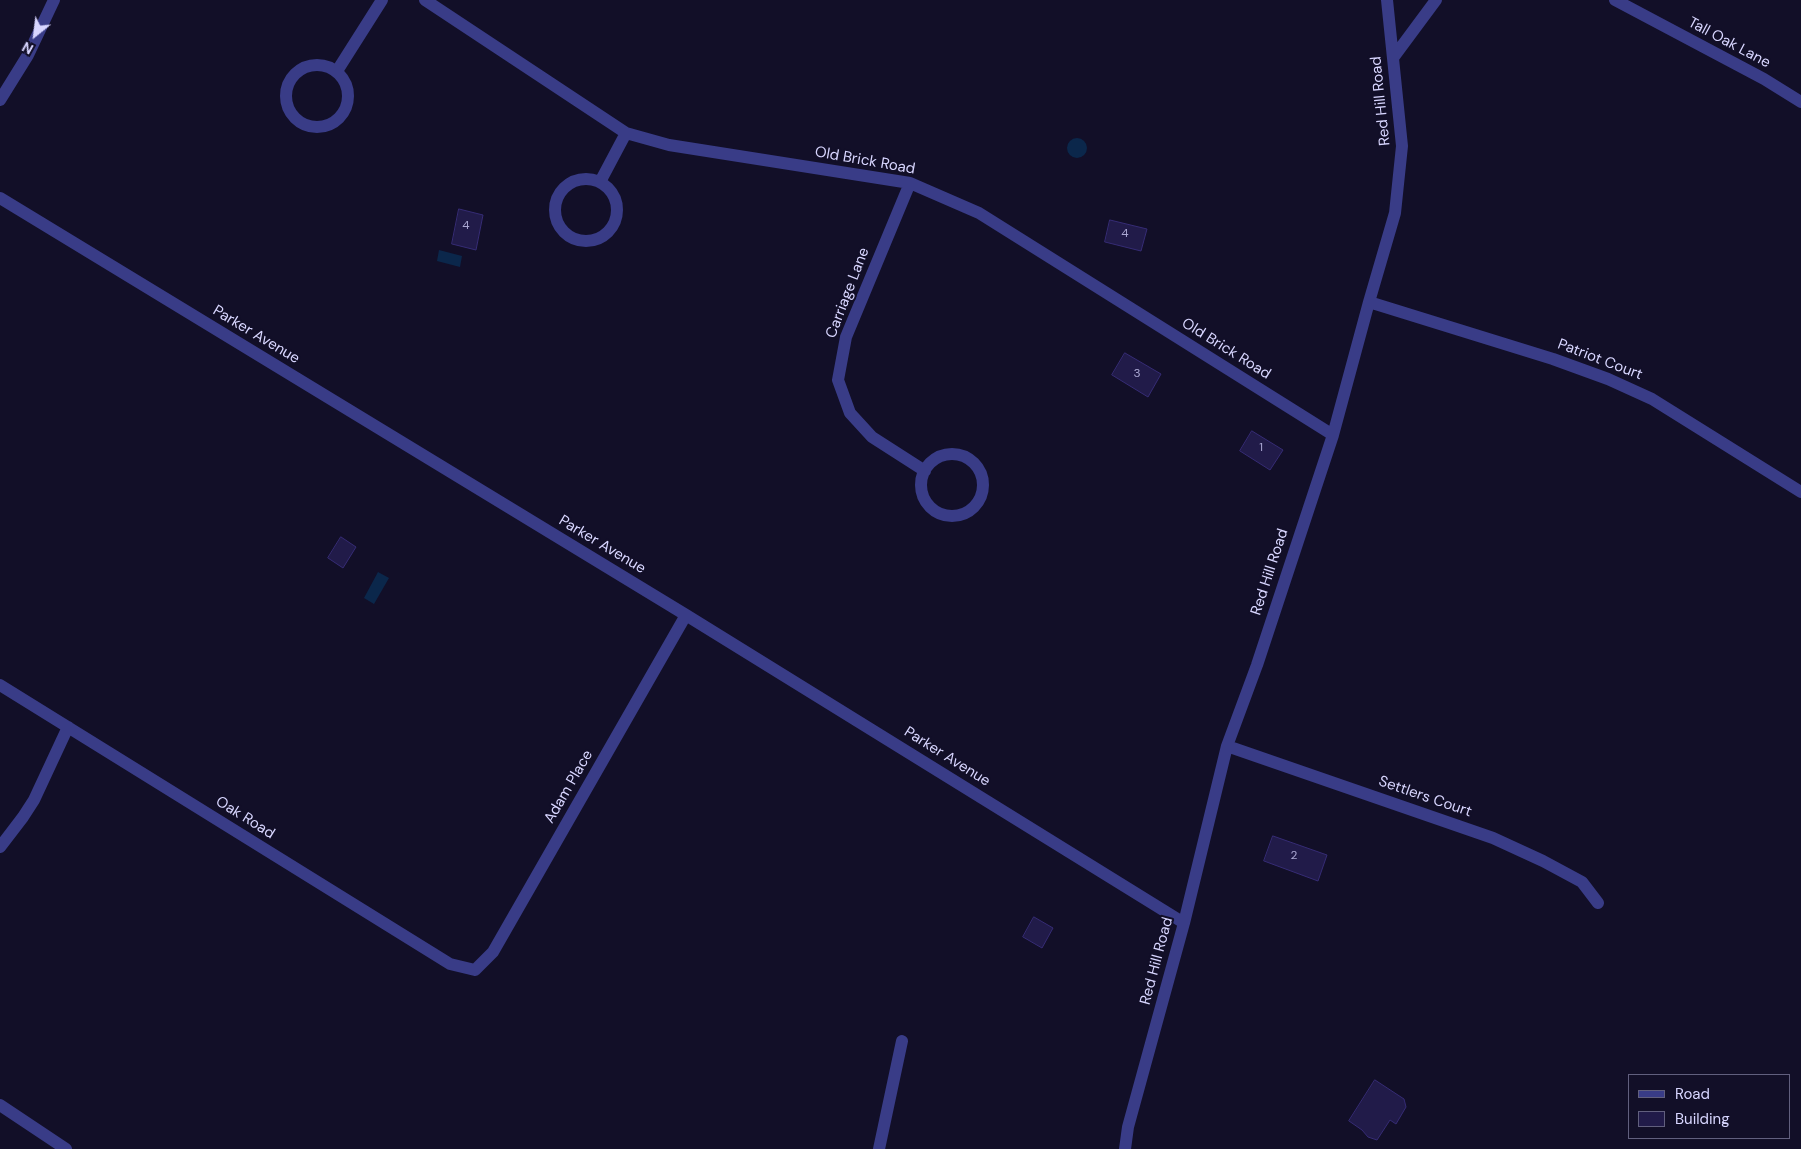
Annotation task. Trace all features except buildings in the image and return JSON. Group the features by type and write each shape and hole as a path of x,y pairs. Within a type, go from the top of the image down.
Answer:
{"street":[{"path":"0,100 28,55 54,0"},
{"path":"337,71 382,0"},
{"name":"Old Brick Road","path":"425,0 626,133 670,145 910,183 979,213 1334,436"},
{"name":"Red Hill Road","path":"1126,1149 1128,1127 1184,923 1227,746 1257,665 1334,436 1369,302 1395,213 1402,146 1387,0"},
{"path":"1393,58 1436,0"},
{"name":"Tall Oak Lane","path":"1614,0 1764,79 1801,102"},
{"path":"311,64 322,64 337,71 344,80 348,90 346,108 340,117 331,124 319,127 308,126 298,121 291,114 286,104 285,93 287,84 293,74 311,64"},
{"path":"600,182 626,133"},
{"path":"585,179 600,182 609,189 615,198 618,216 614,226 607,234 596,240 585,242 570,237 562,230 556,220 556,203 560,193 574,181 585,179"},
{"name":"Carriage Lane","path":"910,183 846,337 838,380 850,412 872,437 925,471"},
{"name":"Parker Avenue","path":"0,198 686,615 1184,923"},
{"name":"Patriot Court","path":"1369,302 1553,359 1608,379 1652,399 1801,492"},
{"path":"954,454 965,457 975,464 981,474 983,484 981,496 976,505 962,514 951,516 940,514 926,502 922,492 922,481 925,471 934,460 944,455 954,454"},
{"name":"Adam Place","path":"476,970 493,952 686,615"},
{"name":"Oak Road","path":"0,685 450,964 476,970"},
{"path":"0,847 24,817 34,800 68,728"},
{"name":"Settlers Court","path":"1227,746 1493,838 1543,861 1582,882 1598,904"},
{"path":"879,1149 902,1040"},
{"path":"0,1105 66,1149"}],"water":[{"path":"1077,138 1084,141 1087,148 1084,155 1077,158 1070,155 1067,148 1070,141"},
{"path":"439,250 462,256 460,267 437,261"},
{"path":"378,572 389,578 374,604 364,598"}]}
